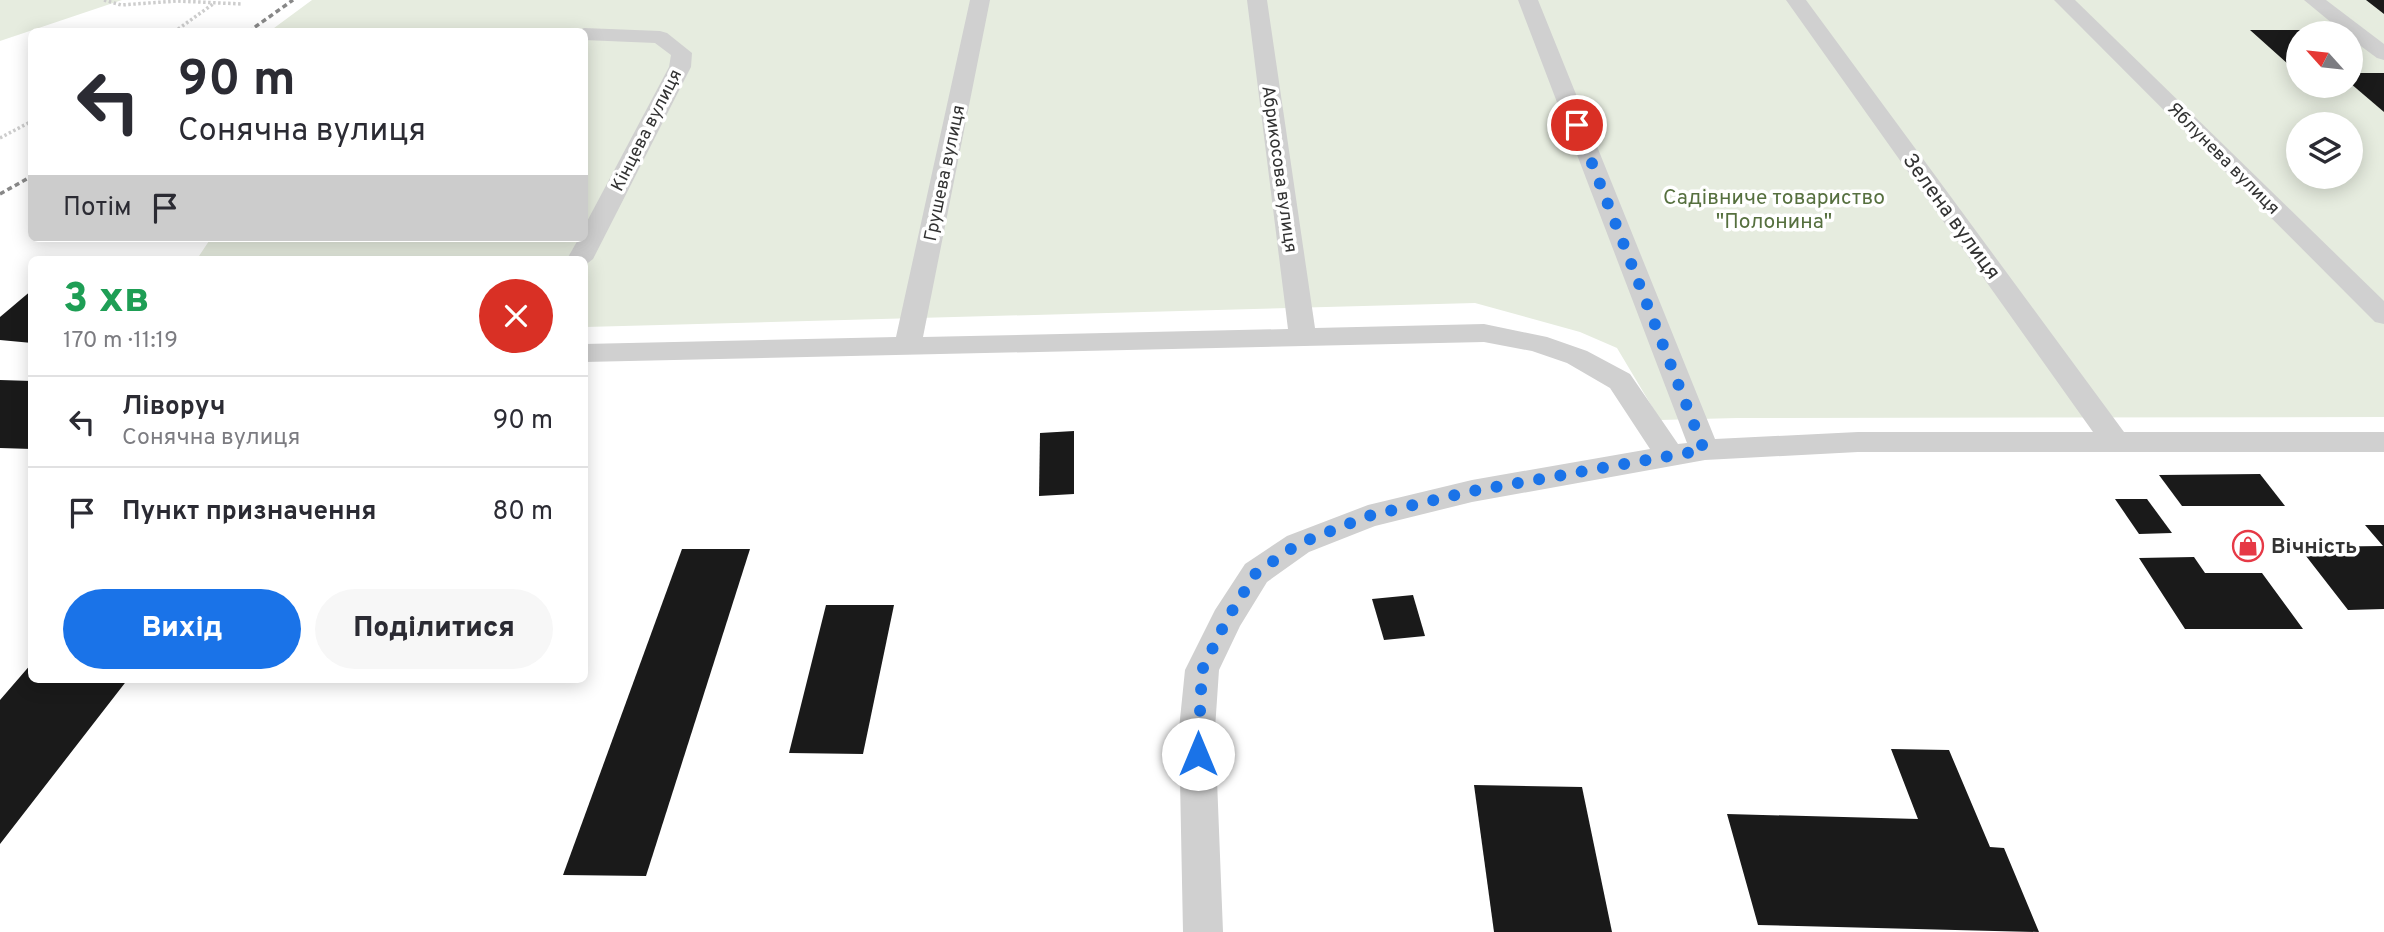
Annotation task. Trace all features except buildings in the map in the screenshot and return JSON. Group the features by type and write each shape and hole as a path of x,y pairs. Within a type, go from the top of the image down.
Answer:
{"lane":[{"name":"Грушева вулиця","path":"908,346 980,0"},
{"name":"Абрикосова вулиця","path":"1257,0 1303,338"},
{"path":"1528,0 1704,450"},
{"name":"Зелена вулиця","path":"1796,0 2112,437"},
{"name":"Яблунева вулиця","path":"2064,0 2384,316"},
{"path":"2314,0 2384,54"},
{"name":"Кінцева вулиця","path":"582,256 680,67 682,53 660,37 588,34"},
{"path":"588,353 1484,333 1537,343 1577,357 1620,380 1671,456"},
{"path":"1203,932 1197,729 1202,670 1227,619 1256,573 1298,544 1368,516 1472,491 1704,450 1858,442 2112,437 2384,442"}],"path":[{"path":"104,0 121,5 177,1 242,4"},
{"path":"179,28 216,1"},
{"path":"0,138 28,123"}],"green space":[{"path":"0,0 122,0 39,28 28,28 28,32 0,41"},
{"name":"Садівниче товариство \"Полонина\"","path":"312,0 2384,0 2384,417 1660,420 1617,348 1580,332 1475,303 588,327 588,256 199,256 208,242 588,242 588,28 274,28"}],"railway":[{"path":"254,28 293,0"},
{"path":"0,194 28,178"}],"place":[{"name":"Вічність","path":"2248,546"}],"route":[{"path":"1198,754 1197,729 1202,670 1227,619 1256,573 1298,544 1368,516 1472,491 1704,450 1577,125"}]}
